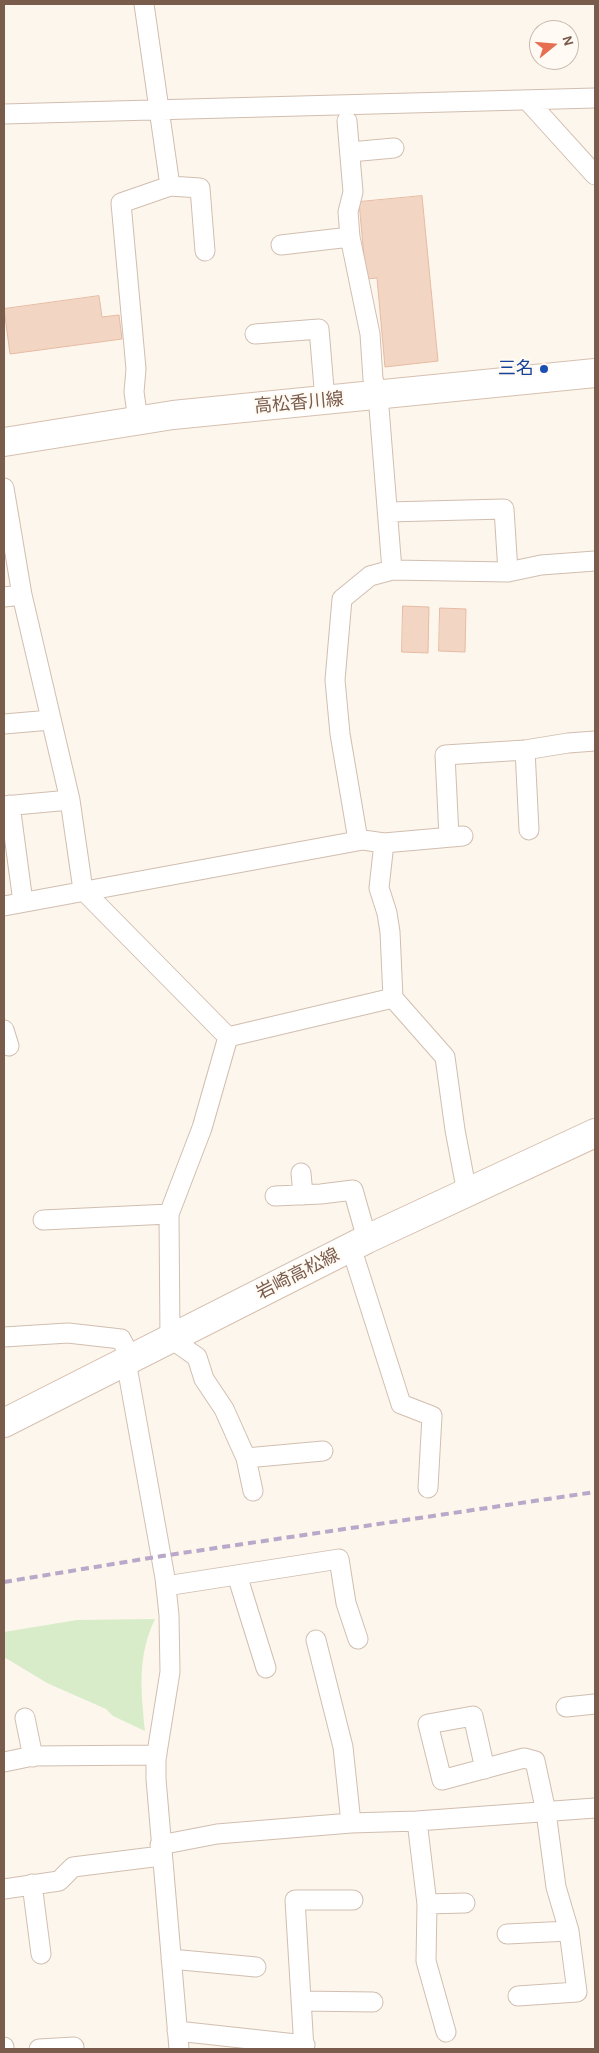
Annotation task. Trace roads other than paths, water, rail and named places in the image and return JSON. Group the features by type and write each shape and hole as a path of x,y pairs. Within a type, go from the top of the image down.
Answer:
{"main road":[{"name":"高松香川線","path":"4,442 138,420 595,373"},
{"name":"岩崎高松線","path":"4,1423 359,1243 595,1133"}],"street":[{"path":"144,4 157,108 170,186"},
{"path":"4,114 157,108 595,98"},
{"path":"528,101 595,175"},
{"path":"347,121 353,192 348,212 350,237 370,334 373,379 378,395 392,570"},
{"path":"350,152 394,148"},
{"path":"138,420 134,392 136,369 121,203 170,186 200,188 205,251"},
{"path":"281,245 350,237"},
{"path":"255,334 319,329 325,400"},
{"path":"4,488 13,596 51,720 70,800 83,890 228,1037"},
{"path":"388,512 504,509 508,572"},
{"path":"358,840 340,734 335,680 342,599 370,576 392,570 508,572 541,565 595,562"},
{"path":"4,724 51,720"},
{"path":"4,906 358,840 384,843 456,836 445,755 525,750 595,741"},
{"path":"525,750 529,830"},
{"path":"23,902 7,805 70,800"},
{"path":"384,843 379,888 387,913 390,932 392,998 446,1057 455,1130 467,1193"},
{"path":"228,1037 392,998"},
{"path":"228,1037 202,1128 169,1214 170,1338 197,1357 204,1379 224,1409 246,1458 253,1491"},
{"path":"301,1173 303,1195"},
{"path":"276,1196 354,1190 359,1243 402,1404 432,1416 428,1488"},
{"path":"43,1220 169,1214"},
{"path":"4,1337 68,1334 121,1339 129,1359 166,1586 169,1615 170,1672 157,1755 156,1779 178,2040 304,2047 295,1900 353,1900"},
{"path":"246,1458 323,1451"},
{"path":"166,1586 339,1559 346,1603 358,1638"},
{"path":"237,1575 266,1668"},
{"path":"316,1640 343,1747 351,1822"},
{"path":"566,1707 595,1704"},
{"path":"25,1718 32,1756"},
{"path":"4,1762 32,1756 157,1755"},
{"path":"486,1768 524,1758 535,1761 546,1812 556,1888 569,1931 578,1992 518,1996"},
{"path":"4,1889 58,1881 73,1867 161,1850 217,1834 351,1822 417,1821 595,1808"},
{"path":"417,1821 427,1904 426,1961 446,2032"},
{"path":"32,1884 41,1954"},
{"path":"427,1904 465,1903"},
{"path":"507,1934 569,1931"},
{"path":"170,1959 256,1967"},
{"path":"302,2001 373,2002"},
{"path":"39,2049 74,2047"}],"railway":[{"path":"4,1582 162,1556 595,1492"}],"place":[{"name":"三名","path":"544,369"}]}
